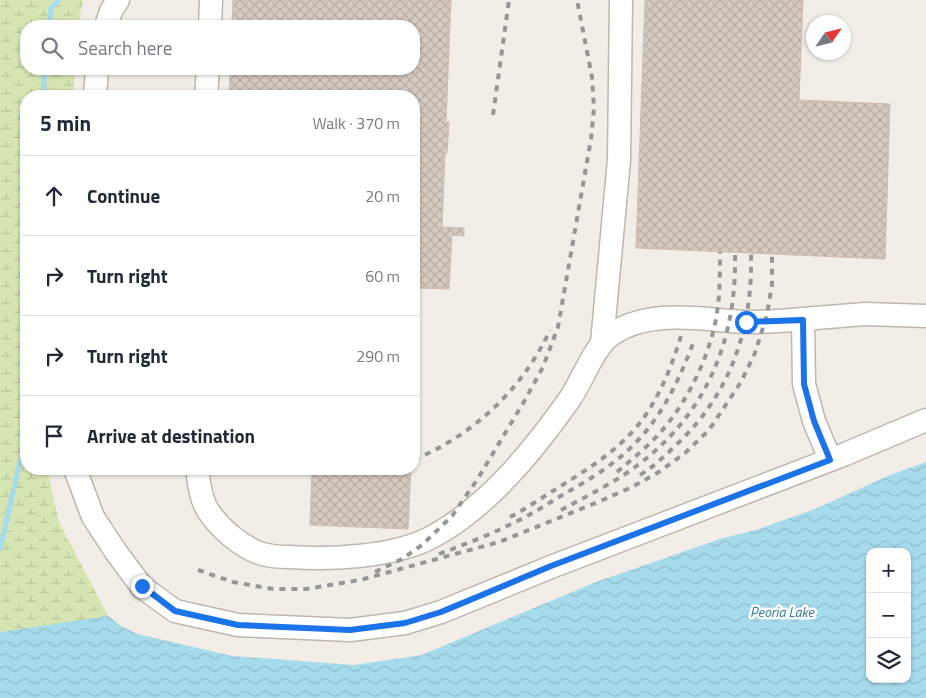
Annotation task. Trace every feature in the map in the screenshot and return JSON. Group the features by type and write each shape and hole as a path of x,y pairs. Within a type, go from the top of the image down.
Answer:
{"lane":[{"path":"108,20 111,10 118,0"},
{"path":"210,20 211,0"},
{"path":"602,343 619,160 621,0"},
{"path":"95,90 97,75"},
{"path":"206,90 208,75"},
{"path":"198,475 202,495 208,509 222,526 240,542 259,553 284,557 321,559 377,553 415,544 430,538 486,499 541,437 570,399 602,343 626,326 660,318 716,319 746,322 803,320 865,314 926,316"},
{"path":"803,320 804,384 814,421 830,460"},
{"path":"77,475 93,517 116,552 142,586 175,611 238,625 350,630 405,623 441,612 560,563 830,460 926,420"}],"green space":[{"path":"0,0 83,0 79,20 20,20 20,75 75,75 73,90 20,90 20,475 48,475 59,522 108,616 49,648 0,689"}],"water":[{"name":"Peoria Lake","path":"926,462 926,698 0,698 0,632 108,616 121,626 137,634 232,656 354,665 422,655 596,582 723,538 756,530 815,509 890,475"}],"building":[{"path":"233,0 451,0 446,122 449,122 447,153 445,153 442,227 464,228 464,236 452,235 449,289 420,288 420,90 229,90 230,75 420,75 420,20 232,20"},
{"path":"645,0 803,0 799,100 890,104 885,259 636,248"},
{"path":"312,475 411,475 408,529 310,525"}],"waterway":[{"path":"50,20 51,8 59,0"},
{"path":"44,75 44,90"},
{"path":"0,549 20,462"}],"railway":[{"path":"493,115 509,0"},
{"path":"375,572 402,559 422,545 452,516 477,480 525,400 543,367 558,327 591,139 594,108 592,77 577,0"},
{"path":"617,472 657,436 677,411 693,384 706,354 717,315 720,252"},
{"path":"561,510 624,475 666,441 686,418 702,394 724,342 731,313 735,253"},
{"path":"640,475 663,458 694,426 711,404 724,382 735,358 743,333 751,281 751,253"},
{"path":"198,570 233,582 273,589 306,589 360,580 499,542 632,487 659,472 685,453 709,430 741,382 755,353 767,315 772,284 772,254"},
{"path":"420,457 457,437 494,408 525,372 539,352 550,330"},
{"path":"510,517 592,466 616,448 636,428 657,397 681,336"},
{"path":"439,554 492,533 529,515 592,477 623,455 641,437 658,415 678,379 694,341"}],"route":[{"path":"142,586 175,611 238,625 350,630 405,623 441,612 551,566 830,460 814,421 804,384 803,320 746,322"}]}
